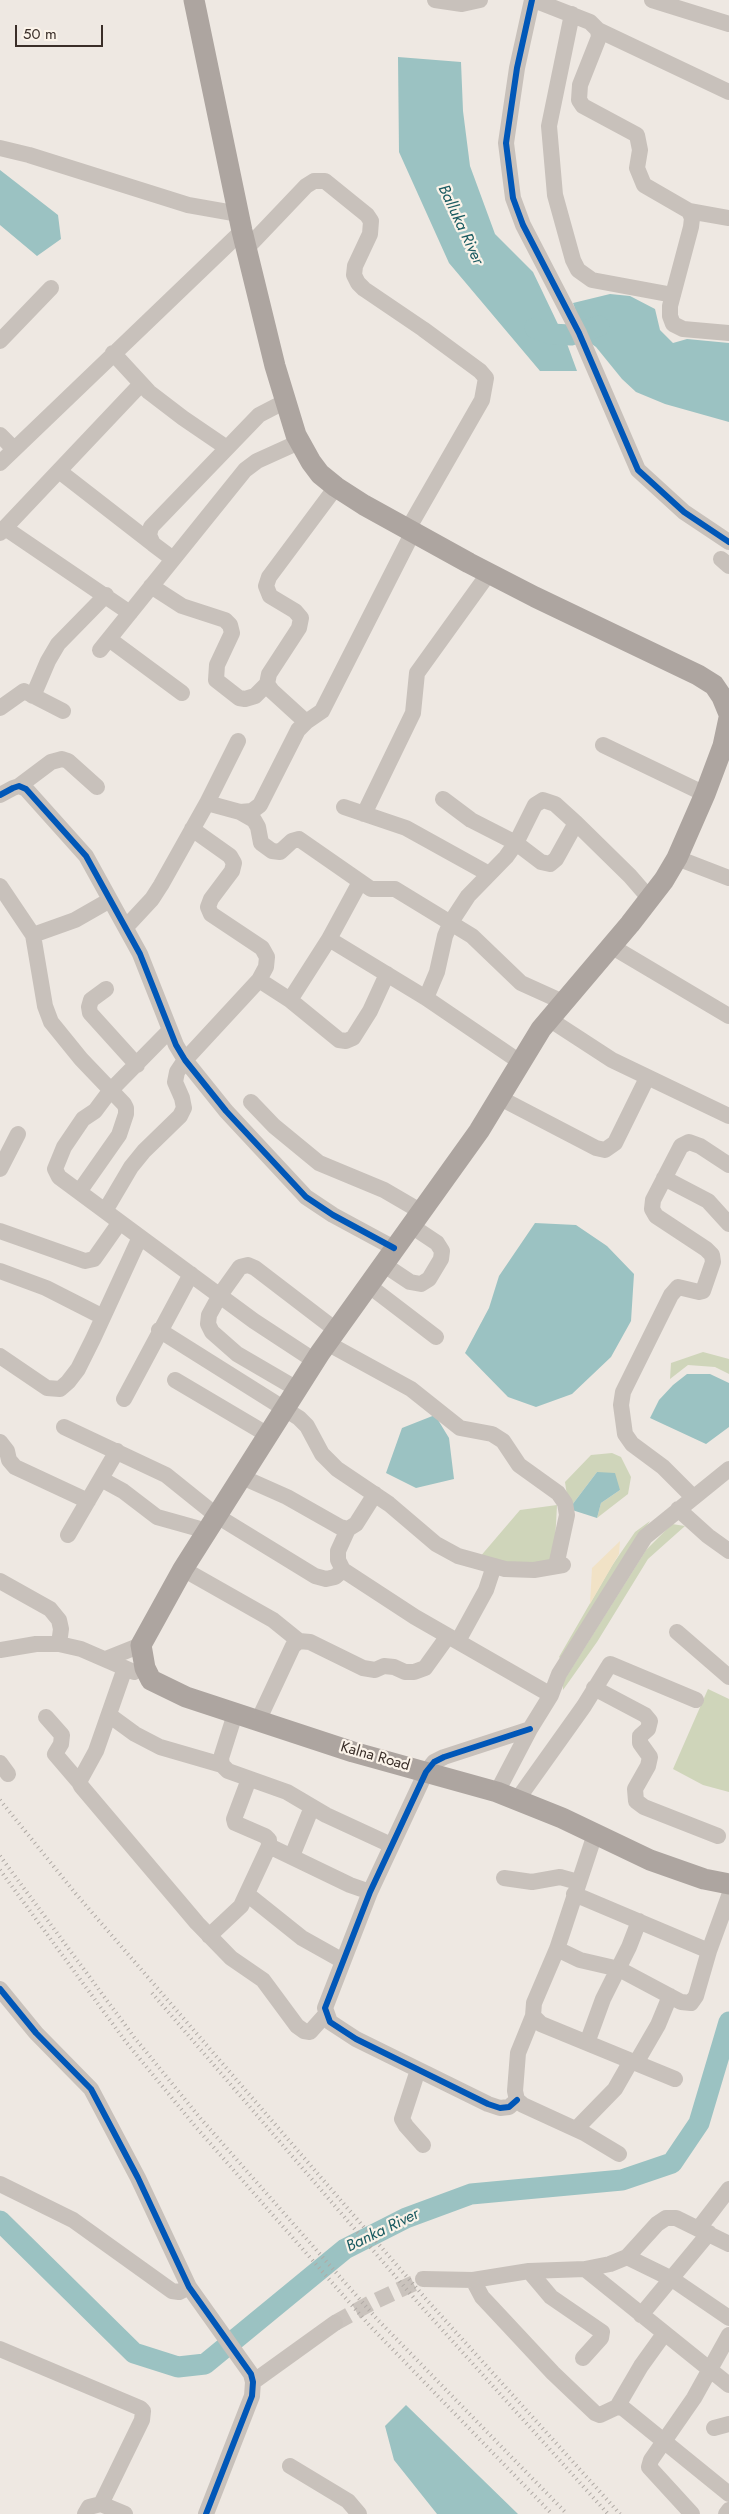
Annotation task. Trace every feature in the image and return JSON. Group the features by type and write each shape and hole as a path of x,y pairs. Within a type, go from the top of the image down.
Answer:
{"main road":[{"path":"194,0 200,38 243,231 286,401 299,442 320,474 336,487 411,531 489,573 698,675 714,685 722,697 729,714"},
{"path":"152,1680 144,1668 141,1645 183,1569 331,1337 500,1098 520,1062 549,1020 650,899 676,858 705,794 723,746 729,718"},
{"name":"Kalna Road","path":"152,1680 186,1697 234,1714 497,1792 682,1872 729,1884"}],"street":[{"path":"435,0 462,4 480,0"},
{"path":"652,0 729,24"},
{"path":"551,5 590,22 598,30 729,92"},
{"path":"551,5 557,76 549,126 555,195 573,260 578,270 592,280 673,295"},
{"path":"551,5 517,68 506,143 513,198 523,226 579,333 638,470 684,512 729,542"},
{"path":"598,30 599,37 580,85 579,100 583,106 637,135 640,150 637,168 644,185 689,211 729,218"},
{"path":"0,148 29,155 173,201 243,231"},
{"path":"0,463 13,448 243,231 314,181 325,181 367,215 371,221 370,234 355,266 354,275 364,290 423,328 486,378 482,400 411,531 322,712 306,722 298,730 260,805 252,811 240,812"},
{"path":"689,211 692,218 691,227 673,295 670,316 673,324 683,329 729,333"},
{"path":"0,341 51,288"},
{"path":"113,353 141,384 183,418 227,448"},
{"path":"130,613 106,595 3,530 141,384"},
{"path":"153,544 148,535 151,527 259,415 286,401"},
{"path":"0,435 13,448"},
{"path":"182,693 105,645 245,470 257,461 299,442"},
{"path":"59,471 173,559"},
{"path":"306,722 272,691 268,684 267,678 299,628 301,618 295,611 270,596 266,586 269,577 336,487"},
{"path":"364,814 413,713 417,674 489,573"},
{"path":"151,586 182,606 224,620 230,625 232,634 217,665 216,680 239,698 245,700 255,696 268,684"},
{"path":"33,696 48,661 58,644 106,595"},
{"path":"0,708 22,691 63,712"},
{"path":"126,927 152,899 207,803 238,741"},
{"path":"603,745 705,794"},
{"path":"0,796 19,786 51,762 62,759 68,761 97,787"},
{"path":"19,786 26,789 86,856 140,954 169,1031 185,1060 226,1111 306,1197 388,1256 410,1282 421,1284 429,1279 441,1259 442,1251 415,1218 384,1190 319,1163 274,1126 251,1102"},
{"path":"443,799 471,820 516,843 541,862 550,864 556,859 576,823"},
{"path":"426,998 437,972 444,936 452,922 468,896 516,843 535,805 543,800 555,804 576,823 630,876 650,899"},
{"path":"207,803 240,812 254,820 258,827 261,843 272,851 280,852 292,841 299,839 371,889 395,888 419,905 452,922 472,936 521,983 564,1002"},
{"path":"344,807 422,836 447,852 489,874"},
{"path":"105,1212 131,1167 144,1151 180,1116 184,1108 175,1082 177,1072 185,1060 259,980 266,967 267,957 262,948 211,914 208,907 211,899 232,871 234,863 230,856 192,829"},
{"path":"676,858 729,878"},
{"path":"290,1000 329,939 360,882"},
{"path":"0,886 33,935 46,1006 51,1022 110,1091 124,1104 126,1114 119,1135 79,1192"},
{"path":"33,935 75,920 110,900"},
{"path":"329,939 426,998 520,1062"},
{"path":"611,946 729,1016"},
{"path":"259,980 290,1000 338,1040 346,1042 353,1038 370,1011 387,974"},
{"path":"106,989 91,1000 90,1013 137,1065"},
{"path":"549,1020 612,1060 729,1116"},
{"path":"169,1031 110,1091 95,1111 83,1119 57,1161 55,1169 59,1177 105,1212 315,1361"},
{"path":"500,1098 596,1148 605,1150 615,1143 647,1078"},
{"path":"0,1169 18,1134"},
{"path":"693,1497 663,1467 632,1444 625,1434 621,1405 623,1392 671,1295 678,1287 699,1292 703,1291 713,1262 712,1255 706,1249 656,1216 652,1209 653,1200 681,1146 689,1142 727,1161"},
{"path":"664,1178 708,1201 718,1209 729,1224"},
{"path":"0,1231 85,1261 94,1259 120,1222"},
{"path":"0,1356 47,1388 60,1389 78,1369 140,1237"},
{"path":"159,1330 299,1418 307,1426 322,1454 336,1469 375,1494 413,1522 436,1544 458,1556 504,1569 534,1570 560,1566 567,1515 565,1503 558,1493 519,1465 503,1441 492,1434 460,1428 411,1389 331,1337 255,1268 248,1265 240,1268 220,1295 209,1315 208,1324 212,1332 237,1354 297,1389"},
{"path":"0,1271 46,1288 103,1317"},
{"path":"124,1399 159,1330 191,1274"},
{"path":"368,1285 436,1337"},
{"path":"175,1380 268,1435"},
{"path":"64,1427 166,1475 212,1523 315,1576 326,1579 335,1577 343,1570"},
{"path":"0,1442 7,1451 9,1460 15,1467 88,1501"},
{"path":"68,1535 117,1451"},
{"path":"497,1792 530,1729 551,1695 559,1674 645,1537 729,1469"},
{"path":"242,1477 287,1497 340,1528 348,1528 356,1524 375,1494"},
{"path":"101,1479 123,1491 157,1517 212,1523"},
{"path":"678,1509 708,1536 729,1551"},
{"path":"348,1528 338,1551 338,1560 343,1570 453,1639 551,1695"},
{"path":"183,1569 273,1620 299,1641 310,1642 364,1668 375,1670 384,1666 414,1672 424,1668 453,1639 486,1590 494,1566"},
{"path":"0,1580 50,1609 59,1620 62,1629 59,1644"},
{"path":"676,1632 729,1677"},
{"path":"258,1721 293,1646 299,1641"},
{"name":"Kalna Road","path":"0,1650 36,1644 59,1644 81,1649 152,1680"},
{"path":"106,1659 141,1645"},
{"path":"517,1800 594,1688 606,1667 614,1664 696,1700"},
{"path":"79,1782 96,1752 125,1668"},
{"path":"594,1688 646,1715 650,1721 648,1729 640,1736 640,1743 650,1757 648,1766 635,1790 636,1801 644,1807 718,1836"},
{"path":"222,1765 221,1758 234,1714"},
{"path":"109,1716 160,1748 222,1765 228,1771 286,1792 312,1807 391,1845"},
{"path":"46,1718 62,1735 62,1744 55,1754 210,1936 231,1958 263,1980 297,2026 304,2031 310,2032 316,2028 327,2013"},
{"path":"517,2100 509,2107 500,2108 356,2039 330,2022 326,2004 370,1892 426,1772 434,1762 444,1757 530,1729"},
{"path":"210,1936 237,1911 269,1846 269,1840 265,1836 235,1823 234,1819 249,1779"},
{"path":"292,1856 312,1807"},
{"path":"595,1834 557,1949 534,2003 533,2016 518,2053 515,2091 517,2100 523,2105 576,2129 619,2154"},
{"path":"269,1846 350,1885 370,1892"},
{"path":"504,1878 532,1882 560,1878 638,1921 709,1951"},
{"path":"247,1894 302,1938 343,1962"},
{"path":"557,1949 580,1960 619,1970 681,2002 691,2003 696,1996 709,1951 729,1896"},
{"path":"587,2043 638,1921"},
{"path":"0,1989 36,2033 91,2089 138,2178 189,2287 252,2378 252,2396 206,2514"},
{"path":"576,2129 615,2089 658,2024 670,1996"},
{"path":"533,2016 541,2024 675,2079"},
{"path":"418,2070 402,2119 423,2145"},
{"path":"0,2184 73,2220 172,2291 180,2292 189,2287"},
{"path":"640,2315 672,2279 729,2189"},
{"path":"423,2279 473,2280 529,2271 586,2269 610,2264 627,2257 657,2224 666,2218 676,2218 729,2244"},
{"path":"627,2257 672,2279 729,2318"},
{"path":"586,2269 640,2315 729,2385"},
{"path":"529,2271 551,2297 602,2332 601,2338 583,2358"},
{"path":"473,2280 482,2297 553,2373 600,2416 617,2408 641,2366 664,2334"},
{"path":"252,2378 335,2324"},
{"path":"692,2514 649,2467 651,2460 694,2398 709,2368 727,2343"},
{"path":"0,2349 140,2408 142,2411 142,2420 101,2504"},
{"path":"617,2408 628,2411 729,2494"},
{"path":"290,2466 348,2501 359,2514"},
{"path":"85,2514 89,2507 101,2504 125,2514"},
{"path":"726,2514 729,2510"}],"green space":[{"path":"703,1352 729,1359 729,1374 715,1367 688,1365 670,1379 671,1363"},
{"path":"612,1453 621,1457 631,1477 628,1494 597,1518 601,1503 620,1490 597,1472 569,1509 565,1482 591,1455"},
{"path":"557,1505 554,1561 509,1565 479,1558 520,1510"},
{"path":"650,1521 616,1571 562,1660 559,1657 611,1567 635,1532"},
{"path":"672,1524 685,1526 648,1559 597,1642 563,1690 563,1682 646,1550"},
{"path":"708,1689 729,1699 729,1792 703,1785 673,1769"}],"sand":[{"path":"620,1541 619,1554 590,1604 592,1568"}],"water":[{"path":"398,57 461,62 463,111 470,166 495,234 533,272 566,341 577,371 540,371 449,263 399,152"},
{"path":"0,170 58,215 61,239 37,256 0,225"},
{"path":"610,294 630,296 655,309 660,330 673,343 687,339 729,343 729,422 665,404 636,392 622,379 596,347 586,340 573,303"},
{"path":"535,1223 576,1225 607,1246 634,1274 631,1321 611,1357 572,1394 536,1407 508,1397 465,1353 489,1308 499,1276"},
{"path":"687,1374 710,1374 729,1383 729,1427 706,1444 650,1418 659,1400"},
{"path":"435,1415 449,1438 454,1479 416,1488 386,1473 402,1428"},
{"path":"597,1472 615,1473 620,1490 601,1503 597,1518 569,1509"},
{"path":"406,2405 518,2514 437,2514 394,2460 385,2426"}],"waterway":[{"name":"Balluka River","path":"535,328 550,334 571,335 599,326"},
{"name":"Banka River","path":"0,2221 134,2353 178,2367 205,2364 345,2249 406,2218 471,2194 622,2180 672,2163 699,2123 729,2022"}],"tunnel":[{"path":"335,2323 371,2303 423,2279"}],"railway":[{"path":"0,1800 76,1894 426,2299 620,2514"},
{"path":"0,1856 134,2037 201,2119 377,2319 567,2514"},
{"path":"0,1870 126,2042 195,2126 370,2326 552,2514"},
{"path":"152,1993 420,2305 608,2514"}],"cycle path":[{"path":"532,0 517,68 506,143 513,198 523,225 579,333 638,470 684,512 729,542"},
{"path":"0,795 19,786 26,789 86,856 140,954 176,1045 185,1060 226,1111 306,1197 333,1215 394,1248"},
{"path":"517,2100 509,2107 500,2108 488,2104 356,2039 330,2022 325,2008 370,1892 426,1772 434,1762 444,1757 530,1729"},
{"path":"0,1989 36,2033 91,2089 138,2178 189,2287 251,2374 253,2382 252,2396 206,2514"}]}
